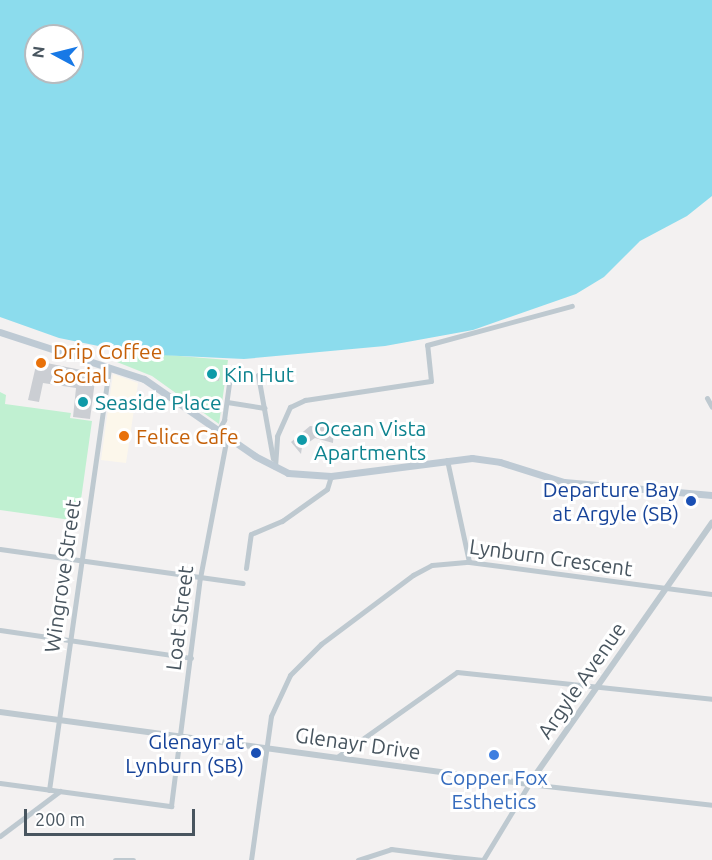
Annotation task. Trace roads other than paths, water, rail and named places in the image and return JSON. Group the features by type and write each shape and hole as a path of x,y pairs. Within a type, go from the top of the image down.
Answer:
{"main road":[{"path":"0,332 144,379 275,468 310,477 331,477 447,460 500,462 564,482 712,495"}],"street":[{"path":"275,468 277,436 291,407 304,400 431,381 427,345 572,306"},
{"name":"Wingrove Street","path":"49,790 109,367"},
{"path":"218,431 227,402 231,369"},
{"path":"258,375 275,468"},
{"path":"707,398 712,407"},
{"path":"227,402 265,408"},
{"name":"Loat Street","path":"60,791 171,806 200,578 227,437"},
{"path":"447,460 469,562"},
{"path":"246,568 251,534 282,520 327,489 331,477"},
{"name":"Argyle Avenue","path":"483,860 529,784 712,523"},
{"path":"0,549 243,583"},
{"name":"Lynburn Crescent","path":"251,860 267,748 280,693 304,659 413,575 432,565 469,562 665,590 712,594"},
{"path":"0,630 191,658"},
{"path":"337,757 457,672 712,699"},
{"name":"Glenayr Drive","path":"0,712 529,784 712,805"},
{"path":"0,783 60,791"},
{"path":"0,836 60,791"},
{"path":"358,860 391,849 483,860"},
{"path":"115,860 133,860"}],"water":[{"path":"0,0 712,0 712,196 687,216 640,241 604,277 576,294 473,330 385,346 244,359 138,354 59,338 0,317"}],"place":[{"name":"Drip Coffee Social","path":"41,363"},
{"name":"Kin Hut","path":"212,374"},
{"name":"Seaside Place","path":"83,402"},
{"name":"Felice Cafe","path":"124,436"},
{"name":"Ocean Vista Apartments","path":"302,440"},
{"name":"Departure Bay at Argyle (SB)","path":"691,501"},
{"name":"Glenayr at Lynburn (SB)","path":"256,753"},
{"name":"Copper Fox Esthetics","path":"494,755"}]}
